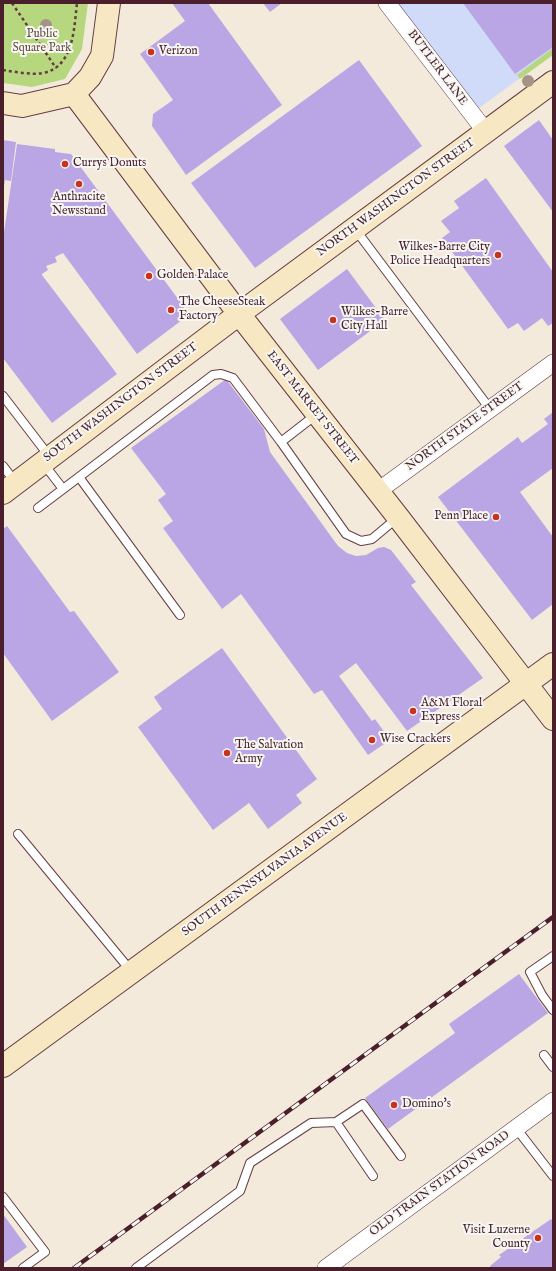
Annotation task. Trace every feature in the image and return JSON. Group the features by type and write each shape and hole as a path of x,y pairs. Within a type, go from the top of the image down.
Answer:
{"main road":[{"path":"3,103 22,106 74,94 90,77 102,56 109,3"},
{"name":"NORTH WASHINGTON STREET","path":"239,314 553,82"},
{"name":"EAST MARKET STREET","path":"74,94 239,314 378,491 553,719"},
{"name":"SOUTH WASHINGTON STREET","path":"7,480 46,460 239,314"},
{"name":"SOUTH PENNSYLVANIA AVENUE","path":"3,1066 553,664"}],"street":[{"name":"BUTLER LANE","path":"388,3 486,132"},
{"name":"NORTH STATE STREET","path":"378,491 553,363"},
{"name":"OLD TRAIN STATION ROAD","path":"326,1268 553,1101"}],"lane":[{"path":"355,229 490,409"},
{"path":"38,508 213,375 221,374 234,378 346,534 361,541 372,539 398,517"},
{"path":"3,396 46,460 63,489"},
{"path":"281,442 317,414"},
{"path":"78,477 180,615"},
{"path":"18,834 132,971"},
{"path":"553,956 530,972 553,1010"},
{"path":"544,1055 553,1068"},
{"path":"136,1268 240,1191 250,1163 311,1123 336,1122 363,1104 401,1156"},
{"path":"336,1122 373,1176"},
{"path":"516,1128 553,1176"},
{"path":"3,1196 45,1252 23,1268"}],"path":[{"path":"12,3 56,68"},
{"path":"3,70 26,73 43,73 56,68 65,57 72,44 77,3"}],"shaded area":[{"path":"394,3 553,3 553,54 475,111"}],"green space":[{"name":"Public Square Park","path":"3,3 88,3 82,49 65,79 32,87 3,83"},
{"path":"553,48 553,55 520,79 517,75"}],"building":[{"path":"172,3 208,3 282,105 186,175 152,126 153,114 173,100 140,54 185,21"},
{"path":"263,3 282,3 270,12"},
{"path":"463,3 553,3 553,47 515,74"},
{"path":"359,60 422,146 255,268 191,183"},
{"path":"539,120 553,140 553,212 504,146"},
{"path":"3,140 16,142 11,181 5,180 4,186 3,185"},
{"path":"17,144 55,149 55,152 71,154 184,307 182,320 137,354 63,253 55,257 57,262 46,266 48,270 42,275 117,374 52,423 3,358 3,239"},
{"name":"Wilkes-Barre City Police Headquarters","path":"486,178 553,272 553,323 548,326 542,318 524,331 518,323 508,329 442,238 450,232 441,221 459,208 454,201"},
{"name":"Wilkes-Barre City Hall","path":"347,269 385,320 318,370 280,319"},
{"path":"226,379 264,429 270,452 338,546 347,553 356,556 366,555 378,548 384,547 391,550 416,582 411,585 483,678 407,731 356,663 339,676 372,721 375,719 390,740 368,755 322,690 314,694 241,594 222,609 163,528 173,521 158,500 166,494 131,448"},
{"name":"Penn Place","path":"553,412 553,468 520,492 553,537 553,604 532,620 438,497 518,437 522,443 548,424 544,419"},
{"path":"7,526 70,612 74,611 119,672 52,721 3,653 3,529"},
{"name":"The Salvation Army","path":"222,648 317,779 296,795 302,803 268,829 249,803 213,830 138,727 162,709 154,697"},
{"path":"519,974 548,1013 388,1129 365,1098 455,1033 449,1024"},
{"path":"3,1214 27,1247 3,1264"},
{"name":"Visit Luzerne County","path":"551,1219 553,1222 553,1268 491,1268 490,1266 501,1257 499,1255"}],"railway":[{"path":"74,1268 553,917"}],"place":[{"name":"Verizon","path":"151,52"},
{"name":"Currys Donuts","path":"65,164"},
{"name":"Anthracite Newsstand","path":"79,184"},
{"name":"Wilkes-Barre City Police Headquarters","path":"498,255"},
{"name":"Golden Palace","path":"149,276"},
{"name":"The CheeseSteak Factory","path":"171,310"},
{"name":"Wilkes-Barre City Hall","path":"333,320"},
{"name":"Penn Place","path":"496,517"},
{"name":"A&M Floral Express","path":"413,711"},
{"name":"Wise Crackers","path":"372,740"},
{"name":"The Salvation Army","path":"227,753"},
{"name":"Domino's","path":"394,1105"},
{"name":"Visit Luzerne County","path":"538,1238"}]}
